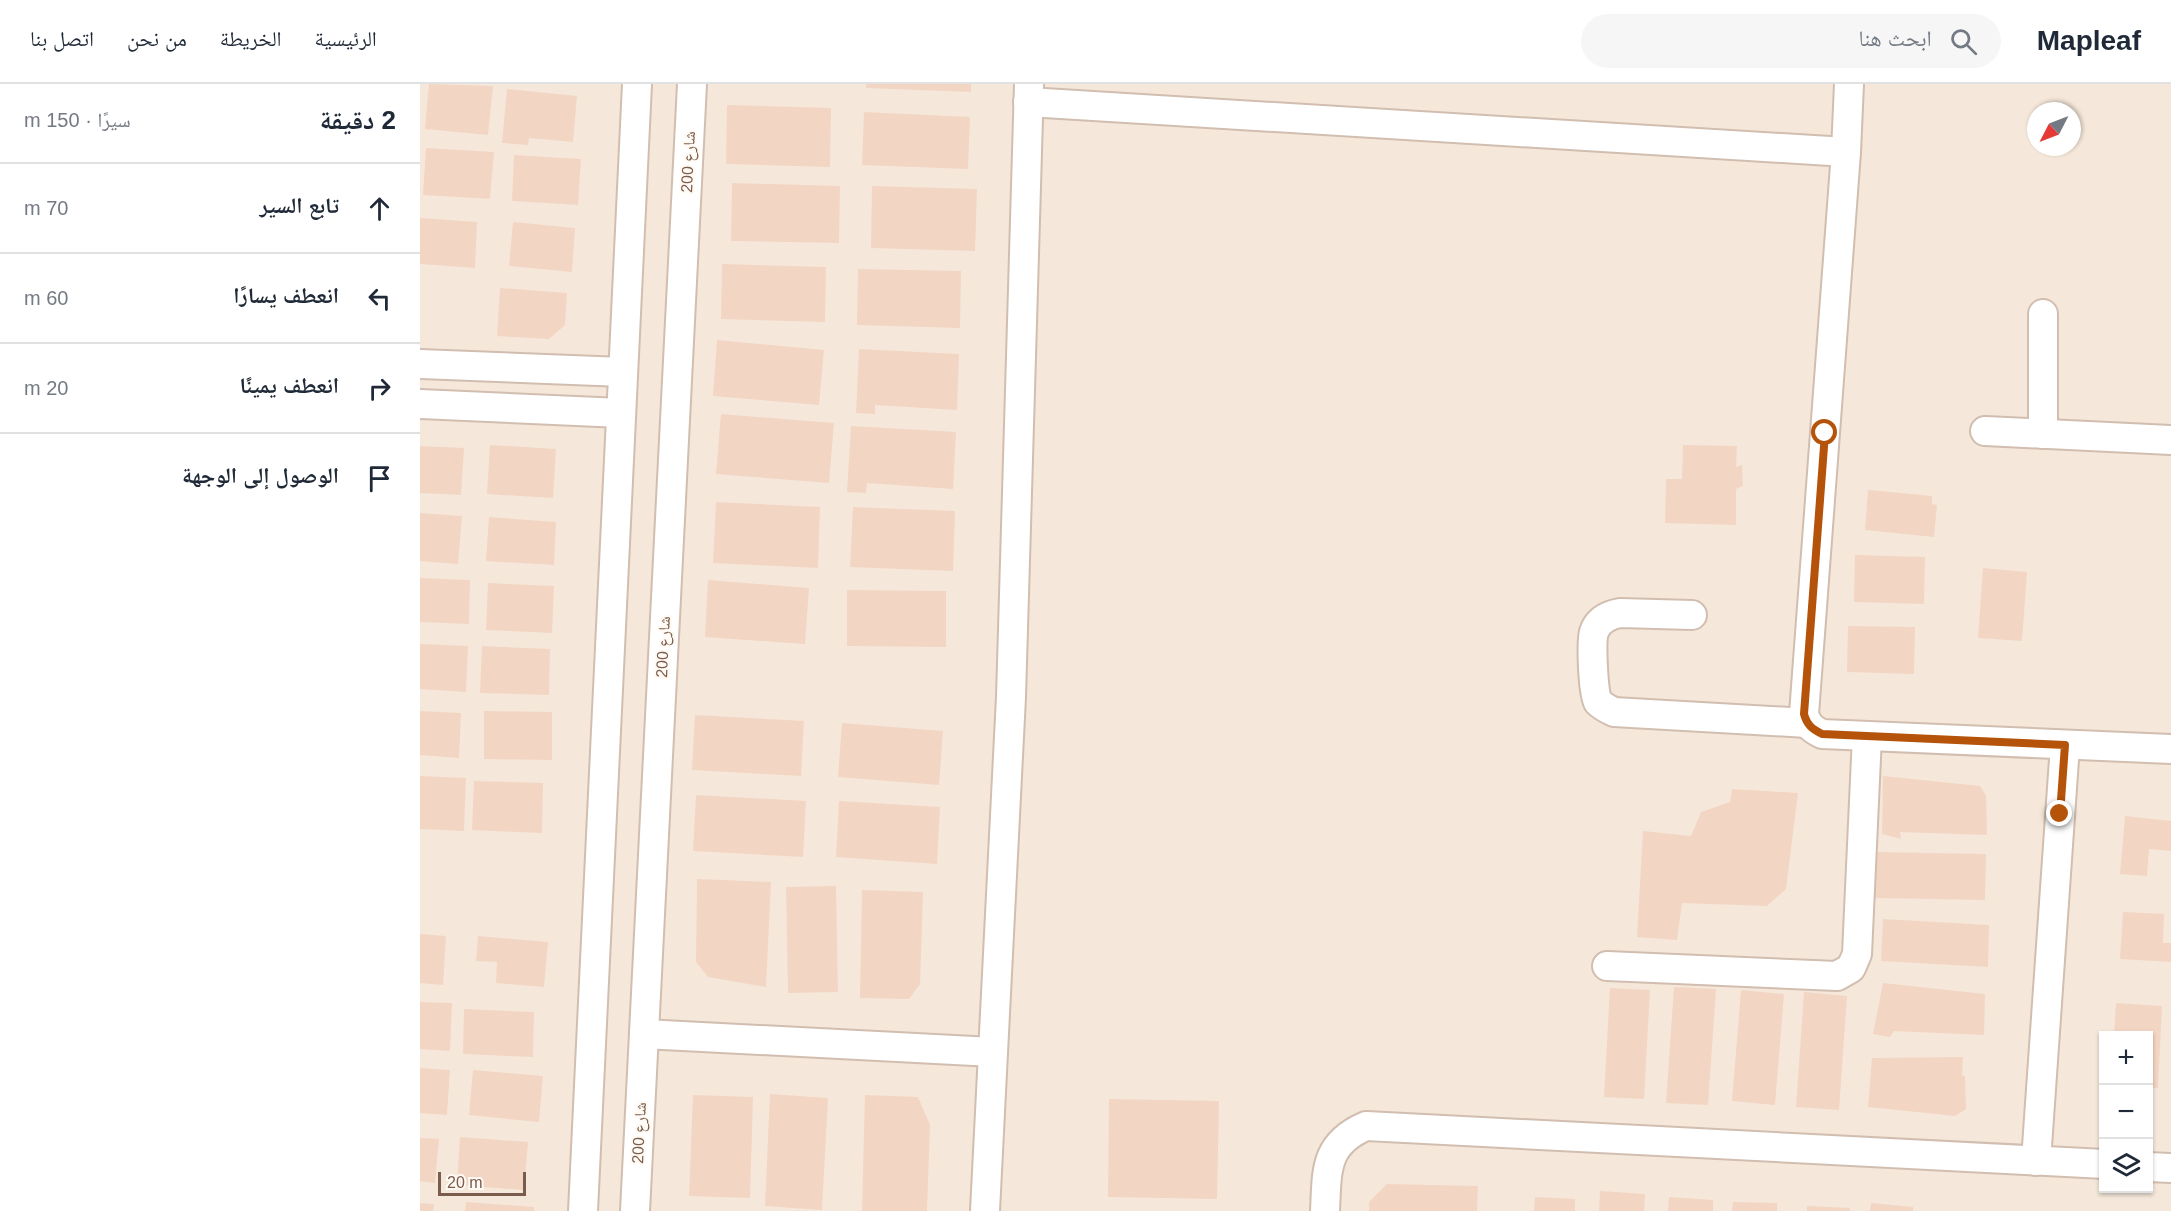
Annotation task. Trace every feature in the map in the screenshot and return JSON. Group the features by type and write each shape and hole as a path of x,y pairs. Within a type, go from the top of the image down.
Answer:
{"street":[{"path":"583,1211 637,84"},
{"name":"شارع 200","path":"635,1211 692,84"},
{"path":"1849,84 1846,152 1804,714 1807,723 1813,730 1822,734 2171,750"},
{"path":"985,1211 1011,697 1028,93 1846,152"},
{"path":"2043,314 2043,434"},
{"path":"420,364 623,372"},
{"path":"420,404 621,413"},
{"path":"1985,431 2171,440"},
{"path":"1692,615 1620,613 1600,622 1594,632 1594,690 1597,700 1604,708 1614,712 1807,723"},
{"path":"1607,966 1836,976 1851,968 1857,954 1867,736"},
{"path":"2036,1161 2065,745"},
{"path":"644,1034 993,1052"},
{"path":"1325,1211 1328,1165 1333,1152 1341,1141 1366,1126 2099,1164"},
{"path":"2153,1167 2171,1168"}],"shaded area":[{"path":"420,84 2171,84 2171,1211 420,1211"}],"building":[{"path":"429,84 493,86 488,135 425,129"},
{"path":"866,84 971,84 971,92 866,88"},
{"path":"507,89 577,96 573,142 529,138 528,145 502,143"},
{"path":"727,105 831,108 830,167 726,164"},
{"path":"864,112 970,117 968,169 862,165"},
{"path":"426,148 494,152 490,199 423,195"},
{"path":"514,155 581,159 578,205 512,201"},
{"path":"732,183 840,186 839,243 731,241"},
{"path":"872,186 977,189 975,251 871,248"},
{"path":"420,218 477,222 475,268 420,264"},
{"path":"513,222 575,228 572,272 509,266"},
{"path":"722,264 826,267 825,322 721,319"},
{"path":"858,269 961,271 960,328 857,325"},
{"path":"500,288 567,293 565,325 549,339 497,336"},
{"path":"717,340 824,350 819,405 713,396"},
{"path":"859,349 959,354 957,410 875,405 875,414 856,413"},
{"path":"721,414 834,423 829,483 716,474"},
{"path":"851,426 956,432 953,489 867,483 866,493 847,492"},
{"path":"490,445 556,449 553,498 487,494"},
{"path":"1683,445 1737,446 1736,467 1742,465 1743,486 1736,489 1736,525 1665,523 1666,479 1682,479"},
{"path":"420,446 464,448 461,495 420,493"},
{"path":"1868,490 1932,496 1932,504 1937,505 1934,537 1865,530"},
{"path":"716,502 820,507 818,568 713,563"},
{"path":"853,507 955,511 953,571 850,567"},
{"path":"420,513 462,516 458,564 420,561"},
{"path":"489,517 556,522 554,565 486,561"},
{"path":"1855,555 1925,557 1924,604 1854,602"},
{"path":"1983,568 2027,572 2022,641 1978,638"},
{"path":"420,578 470,580 469,624 420,622"},
{"path":"708,580 809,588 805,644 705,637"},
{"path":"488,583 554,586 552,633 486,630"},
{"path":"847,590 946,591 946,647 847,646"},
{"path":"1848,626 1915,627 1914,674 1847,672"},
{"path":"420,644 468,646 466,692 420,689"},
{"path":"482,646 550,649 549,695 480,693"},
{"path":"420,711 461,713 459,758 420,755"},
{"path":"484,711 552,712 552,760 484,759"},
{"path":"695,715 804,721 801,776 692,770"},
{"path":"842,723 943,731 939,785 838,777"},
{"path":"420,776 466,778 464,831 420,829"},
{"path":"1883,776 1980,786 1986,796 1987,835 1900,832 1901,839 1882,834"},
{"path":"474,781 543,783 542,833 472,830"},
{"path":"1732,789 1798,793 1786,889 1767,906 1682,903 1677,940 1637,937 1643,831 1691,836 1701,812 1730,802"},
{"path":"696,795 806,801 803,857 693,851"},
{"path":"839,801 940,807 937,864 836,857"},
{"path":"2125,816 2171,821 2171,851 2149,849 2147,876 2120,874"},
{"path":"1876,852 1986,854 1985,900 1875,898"},
{"path":"697,879 771,882 766,987 708,977 696,962"},
{"path":"836,886 838,992 788,993 786,887"},
{"path":"862,890 923,892 920,984 909,999 860,998"},
{"path":"2123,912 2164,914 2163,943 2171,943 2171,962 2120,959"},
{"path":"1883,919 1989,925 1988,967 1881,961"},
{"path":"420,934 446,936 443,985 420,983"},
{"path":"478,936 548,942 544,987 496,983 497,962 476,961"},
{"path":"1883,983 1985,994 1984,1035 1894,1031 1890,1037 1873,1034"},
{"path":"1674,987 1716,989 1708,1105 1666,1103"},
{"path":"1610,988 1650,990 1644,1099 1604,1097"},
{"path":"1741,990 1784,994 1775,1105 1732,1101"},
{"path":"1804,992 1847,996 1839,1110 1796,1107"},
{"path":"420,1002 452,1003 450,1051 420,1049"},
{"path":"2116,1003 2162,1006 2158,1088 2153,1088 2153,1031 2114,1031"},
{"path":"464,1009 534,1012 533,1057 463,1054"},
{"path":"1963,1057 1962,1075 1965,1076 1966,1109 1955,1116 1868,1107 1872,1058"},
{"path":"420,1068 450,1070 447,1115 420,1113"},
{"path":"473,1070 543,1076 539,1122 469,1115"},
{"path":"770,1094 828,1098 822,1210 765,1206"},
{"path":"693,1095 753,1097 750,1198 689,1196"},
{"path":"865,1095 918,1097 930,1125 927,1211 862,1211"},
{"path":"1109,1099 1219,1101 1217,1199 1108,1197"},
{"path":"460,1137 528,1142 524,1190 457,1185"},
{"path":"420,1138 439,1139 435,1183 420,1181"},
{"path":"1387,1184 1478,1186 1477,1211 1369,1211 1369,1202"},
{"path":"1600,1191 1645,1194 1644,1211 1599,1211"},
{"path":"1535,1197 1575,1199 1575,1211 1534,1211"},
{"path":"1669,1197 1713,1200 1713,1211 1668,1211"},
{"path":"466,1202 534,1207 534,1211 465,1211"},
{"path":"1733,1202 1777,1203 1777,1211 1732,1211"},
{"path":"420,1203 434,1204 433,1211 420,1211"},
{"path":"1871,1203 1913,1207 1913,1211 1870,1211"},
{"path":"1807,1206 1850,1208 1850,1211 1807,1211"}],"route":[{"path":"1825,433 1804,714 1807,723 1813,730 1822,734 2065,745 2060,814"}]}
